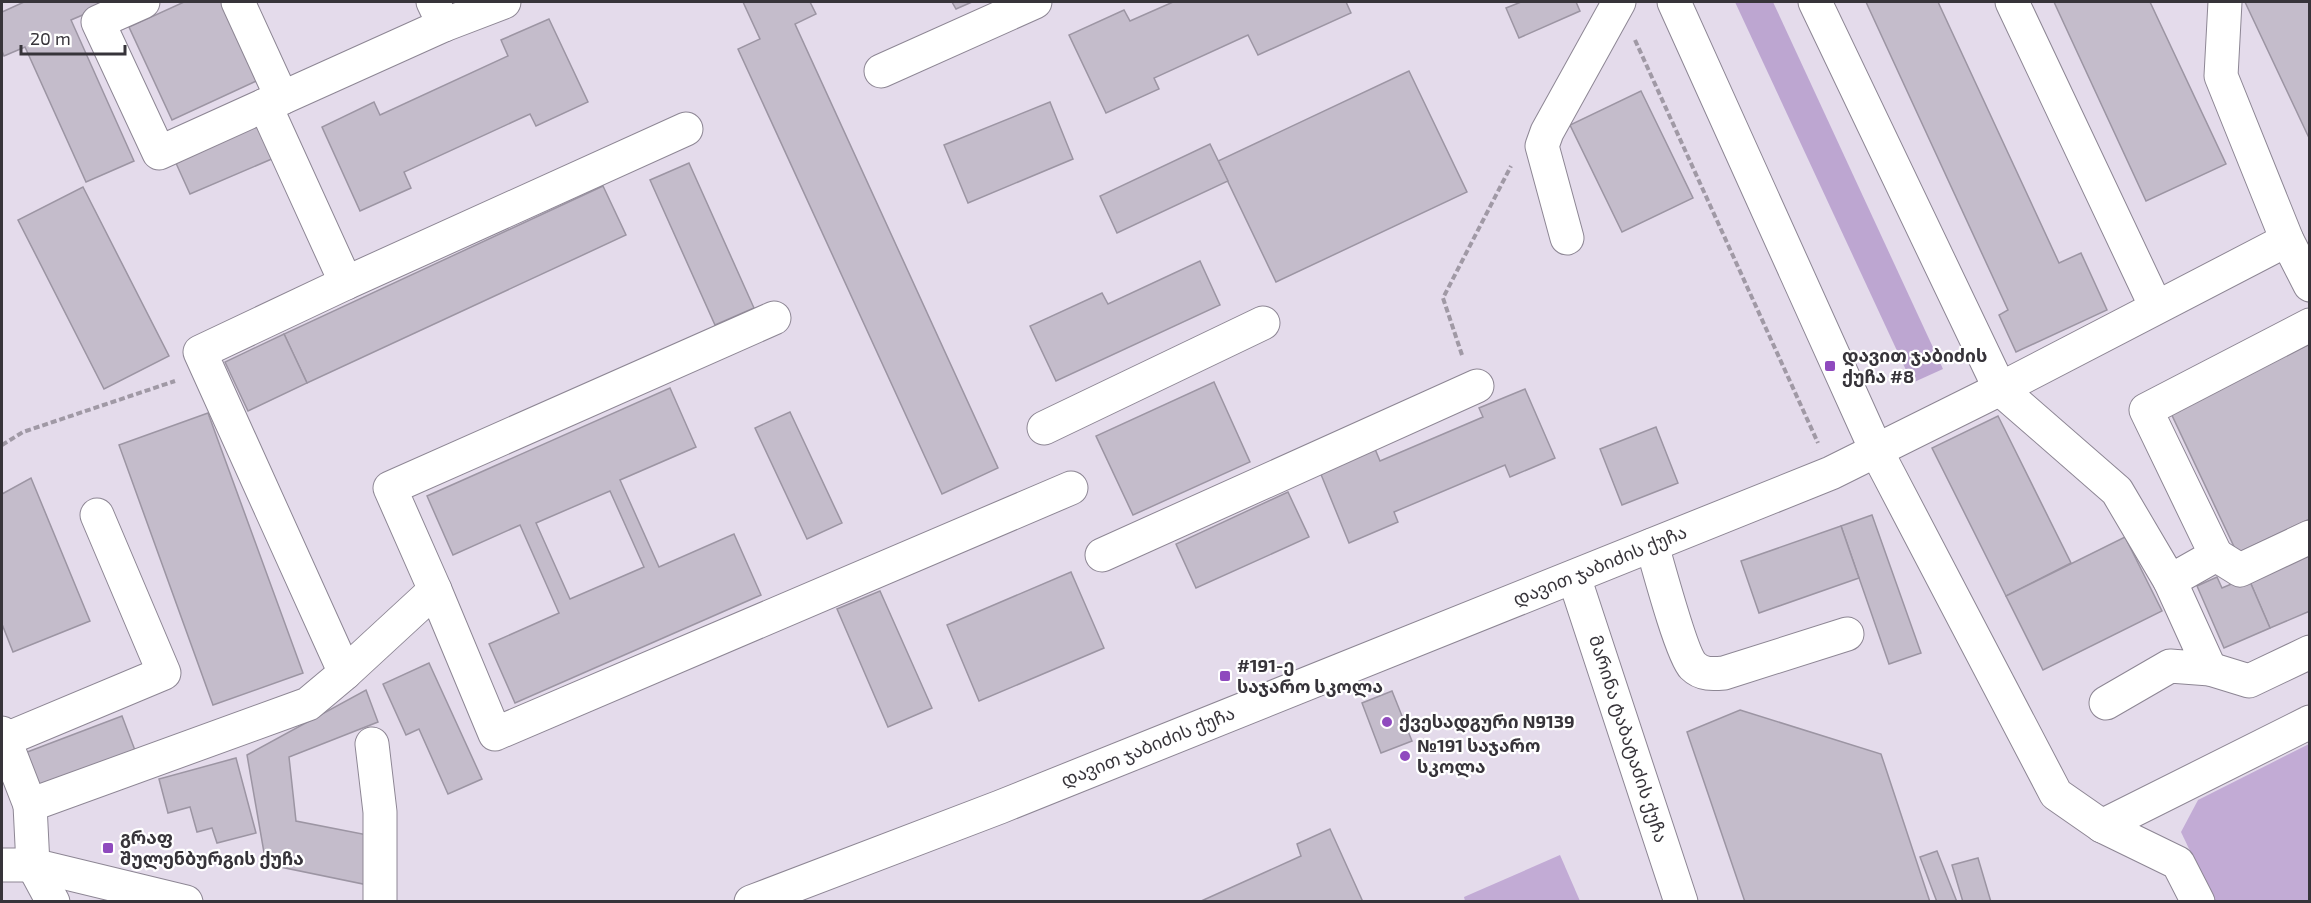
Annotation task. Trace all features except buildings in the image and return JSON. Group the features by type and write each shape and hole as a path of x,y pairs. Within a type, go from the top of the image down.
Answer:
{"street":[{"path":"143,2 98,22 159,153 273,101 439,13 504,2"},
{"path":"238,2 273,101 346,283"},
{"path":"881,71 1035,2"},
{"path":"1567,238 1542,146 1547,132 1619,2"},
{"path":"1674,2 1877,452 2056,794 2102,826 2178,863 2198,902"},
{"path":"1815,2 2000,389 2117,491 2170,580 2210,669"},
{"path":"2012,2 2156,307"},
{"path":"2225,2 2221,76 2287,240 2310,285"},
{"path":"345,673 200,352 346,283 686,129"},
{"name":"დავით ჯაბიძის ქუჩა","path":"751,902 1000,807 1832,473 1877,452 2287,240"},
{"path":"774,318 390,488 495,734 1071,488"},
{"path":"1044,428 1263,323"},
{"path":"2310,326 2146,410 2216,555 2240,570 2310,537"},
{"path":"1101,555 1477,386"},
{"path":"17,865 30,806 3,736 164,673 97,515"},
{"path":"1652,545 1684,646 1693,666 1707,674 1724,673 1847,634"},
{"path":"2170,580 2216,555"},
{"name":"მარინა ტაბატაძის ქუჩა","path":"1575,577 1681,902"},
{"path":"30,806 308,704 435,590"},
{"path":"2106,703 2170,666 2210,669 2249,681 2310,652"},
{"path":"2102,826 2310,722"},
{"path":"372,744 380,812 380,902"},
{"path":"17,865 53,902"},
{"path":"17,865 186,902"}],"path":[{"path":"1619,2 1832,473"},
{"path":"1443,298 1459,348"},
{"path":"2,445 23,432 208,370"}],"shaded area":[{"path":"1735,2 1773,2 1943,369 1912,383"},
{"path":"2309,744 2309,901 2214,901 2181,832 2198,800"},
{"path":"1560,855 1580,901 1465,901 1464,897"}],"place":[{"name":"დავით ჯაბიძის ქუჩა #8","path":"1830,366"},
{"name":"#191-ე საჯარო სკოლა","path":"1225,676"},
{"name":"ქვესადგური N9139","path":"1387,722"},
{"name":"№191 საჯარო სკოლა","path":"1405,756"},
{"name":"გრაფ შულენბურგის ქუჩა","path":"108,848"}]}
